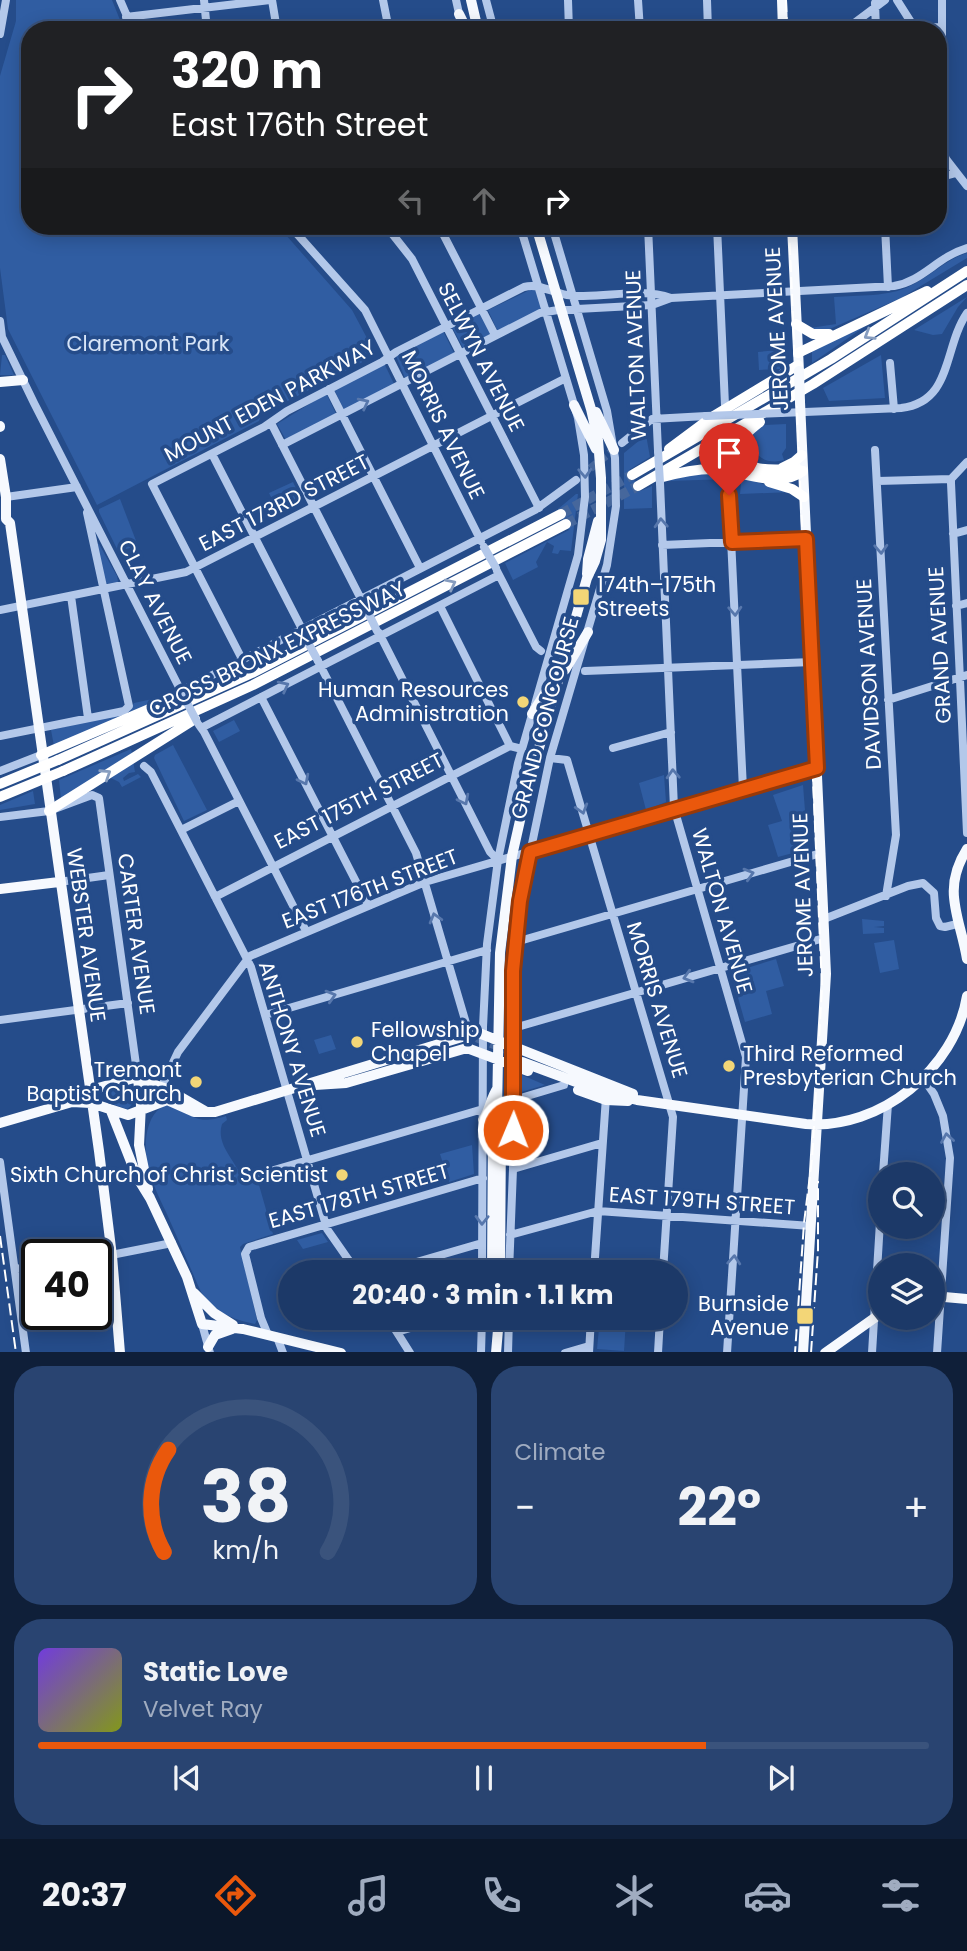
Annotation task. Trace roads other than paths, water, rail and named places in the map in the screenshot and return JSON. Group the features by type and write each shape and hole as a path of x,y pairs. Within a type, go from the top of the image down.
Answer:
{"highway":[{"path":"798,353 967,270"},
{"path":"659,455 831,359 967,270"},
{"path":"803,471 769,470 753,466 743,452 743,440 751,429 798,403 967,285"},
{"path":"796,324 819,335 851,326"},
{"path":"635,481 659,455 704,423 799,368"},
{"path":"635,481 798,403"},
{"path":"769,470 789,465 802,455"},
{"path":"635,481 701,470 721,470 780,479 803,471"},
{"path":"747,474 792,489 804,497"},
{"name":"CROSS BRONX EXPRESSWAY","path":"0,784 61,765 237,693 563,519 61,765 0,797"},
{"path":"41,755 159,704 196,692 216,690"},
{"path":"49,811 237,693"}],"main road":[{"path":"471,0 476,21"},
{"path":"782,0 783,21"},
{"path":"459,14 462,21"},
{"name":"GRAND CONCOURSE","path":"501,1260 501,1130 497,1111 500,953 512,856 557,683 601,540 599,456 595,424 539,235"},
{"name":"JEROME AVENUE","path":"792,235 799,368 798,403 824,919 825,1009 803,1352"},
{"path":"0,382 23,380"},
{"path":"586,393 618,446"},
{"path":"574,405 599,456"},
{"name":"WEBSTER AVENUE","path":"0,459 6,497 10,500 13,519 10,523 21,607 110,1239"},
{"path":"557,683 588,632"},
{"path":"532,714 562,667"},
{"path":"967,849 958,867 953,889 954,911 967,959"},
{"path":"0,889 59,882"},
{"path":"316,1083 346,1083 462,1049 471,1049 498,1059 519,1061 637,1100 832,1125 856,1119 888,1104 923,1078 954,1037 967,996"},
{"path":"90,1098 111,1111 128,1115 167,1100 194,1112 209,1112 316,1083 464,1037 484,1034 608,1092"},
{"path":"519,1061 564,1085 649,1102"},
{"path":"0,1123 90,1098 132,1078 162,1086 209,1112"},
{"path":"138,1079 143,1111 139,1145 150,1198"},
{"path":"483,1114 490,1108 489,1101 497,1089"},
{"path":"111,1111 137,1177 172,1243 202,1324 243,1329 337,1352"},
{"name":"GRAND CONCOURSE","path":"497,1111 493,1130 500,1260"},
{"path":"501,1144 507,1118 513,1111"},
{"name":"WEBSTER AVENUE","path":"112,1256 120,1352"},
{"path":"192,1292 214,1313 243,1329"},
{"path":"945,1296 967,1299"},
{"path":"826,1352 868,1322"},
{"path":"209,1350 211,1339 218,1333 243,1329"},
{"path":"496,1330 496,1352"}],"street":[{"path":"0,34 6,0"},
{"path":"120,0 128,21"},
{"path":"126,17 204,4 271,0 275,21"},
{"path":"383,0 387,21"},
{"path":"456,0 459,14"},
{"path":"486,0 492,21"},
{"path":"568,0 569,21"},
{"path":"638,0 639,21"},
{"path":"707,0 708,21"},
{"path":"855,21 875,3 885,0"},
{"path":"897,0 911,21"},
{"path":"942,0 942,21"},
{"path":"875,3 876,21"},
{"path":"947,160 967,186"},
{"path":"947,176 956,173"},
{"name":"MORRIS AVENUE","path":"298,235 359,301 390,357 401,384 497,572 535,645 541,651"},
{"name":"SELWYN AVENUE","path":"393,235 412,259 539,508"},
{"path":"444,235 495,335"},
{"name":"GRAND CONCOURSE","path":"482,1260 483,1054 487,950 498,860 522,749 583,531 585,474 582,440 523,235"},
{"name":"GRAND CONCOURSE","path":"504,1260 510,1235 513,1111 519,1061 513,1046 513,988 520,901 550,758 605,574 613,530 616,490 618,446 555,235"},
{"name":"WALTON AVENUE","path":"648,235 674,808 746,1057 727,1352"},
{"path":"717,235 726,415"},
{"path":"885,235 888,287"},
{"path":"282,445 495,335 547,312 652,305 671,298 888,287 912,281 941,259 967,248"},
{"path":"539,286 573,295 651,292 671,298"},
{"name":"MOUNT EDEN PARKWAY","path":"195,568 152,484 271,423 287,411 481,308 522,288 539,286"},
{"path":"618,446 648,421 657,419 781,413 798,403 894,409 920,403 938,388 953,340 967,314"},
{"name":"CLAY AVENUE","path":"0,321 2,337 23,380 306,932"},
{"path":"890,363 894,409"},
{"name":"EAST 173RD STREET","path":"0,610 182,573 195,568 566,378"},
{"path":"329,389 420,568"},
{"path":"271,423 489,852 498,860"},
{"name":"DAVIDSON AVENUE","path":"875,450 896,835 886,896"},
{"path":"212,454 415,849 448,962 464,1037"},
{"path":"878,481 951,479 967,462"},
{"name":"GRAND AVENUE","path":"951,479 956,606 963,676 967,833"},
{"path":"181,692 242,659 303,633 363,602 420,568 482,542 539,508 576,480"},
{"path":"6,497 77,487"},
{"path":"731,488 743,789"},
{"path":"0,736 128,708 129,702 102,590 85,503"},
{"path":"953,534 967,530"},
{"path":"662,545 806,539"},
{"path":"195,568 242,659"},
{"path":"199,725 261,697 379,633 440,606 497,572"},
{"path":"71,596 88,718"},
{"path":"956,606 967,603"},
{"path":"440,606 510,746 522,749"},
{"path":"585,671 812,662"},
{"path":"888,700 963,676"},
{"path":"261,697 368,905"},
{"path":"613,748 671,732"},
{"name":"EAST 175TH STREET","path":"215,897 510,746"},
{"path":"0,771 41,755"},
{"name":"MORRIS AVENUE","path":"550,758 567,760 673,1117 664,1260"},
{"name":"ANTHONY AVENUE","path":"144,766 152,772 247,960 290,1090 325,1224 349,1260"},
{"name":"EAST 176TH STREET","path":"162,1086 178,1052 250,956 425,882 817,768"},
{"name":"CARTER AVENUE","path":"49,811 97,795 100,799 138,1079"},
{"path":"181,830 239,801"},
{"path":"0,817 49,811"},
{"path":"516,942 821,853"},
{"path":"59,882 109,875"},
{"path":"824,919 923,883 934,893 936,918 940,926 957,925"},
{"path":"514,1028 824,938"},
{"path":"265,1015 487,950"},
{"path":"0,1020 128,1003"},
{"path":"923,1078 934,1094 943,1116 949,1148 940,1253"},
{"path":"514,1100 564,1085"},
{"path":"595,1260 608,1092"},
{"path":"884,1162 888,1104"},
{"path":"247,1178 483,1114"},
{"path":"513,1169 602,1143"},
{"path":"0,1162 26,1352"},
{"name":"EAST 178TH STREET","path":"272,1336 261,1318 245,1254 246,1248 483,1178"},
{"name":"EAST 179TH STREET","path":"510,1235 598,1211 811,1226"},
{"path":"112,1256 172,1243"},
{"path":"423,1260 482,1243"},
{"path":"15,1269 21,1268"},
{"path":"202,1324 209,1350"},
{"path":"404,1330 397,1332 409,1352"},
{"path":"481,1352 482,1330"},
{"path":"508,1352 509,1330"},
{"path":"571,1352 589,1349 590,1330"},
{"path":"658,1352 659,1330"},
{"path":"872,1352 875,1330"},
{"path":"937,1330 937,1352"},
{"path":"272,1336 282,1352"}],"tunnel":[{"path":"581,476 617,447"},
{"path":"561,514 632,475"},
{"path":"566,524 638,486"},
{"path":"462,1037 476,1037 522,1055"}],"railway":[{"path":"786,0 787,21"},
{"path":"789,235 822,987 812,1159 804,1223 795,1352"},
{"path":"811,1352 818,1250 818,1181"},
{"path":"0,1236 16,1352"}],"place":[{"name":"174th–175th Streets","path":"581,597"},
{"name":"Human Resources Administration","path":"523,702"},
{"name":"Fellowship Chapel","path":"357,1042"},
{"name":"Third Reformed Presbyterian Church","path":"729,1066"},
{"name":"Tremont Baptist Church","path":"196,1082"},
{"name":"Sixth Church of Christ Scientist","path":"342,1175"},
{"name":"Burnside Avenue","path":"805,1316"}],"park label":[{"name":"Claremont Park","path":"148,344"}]}
